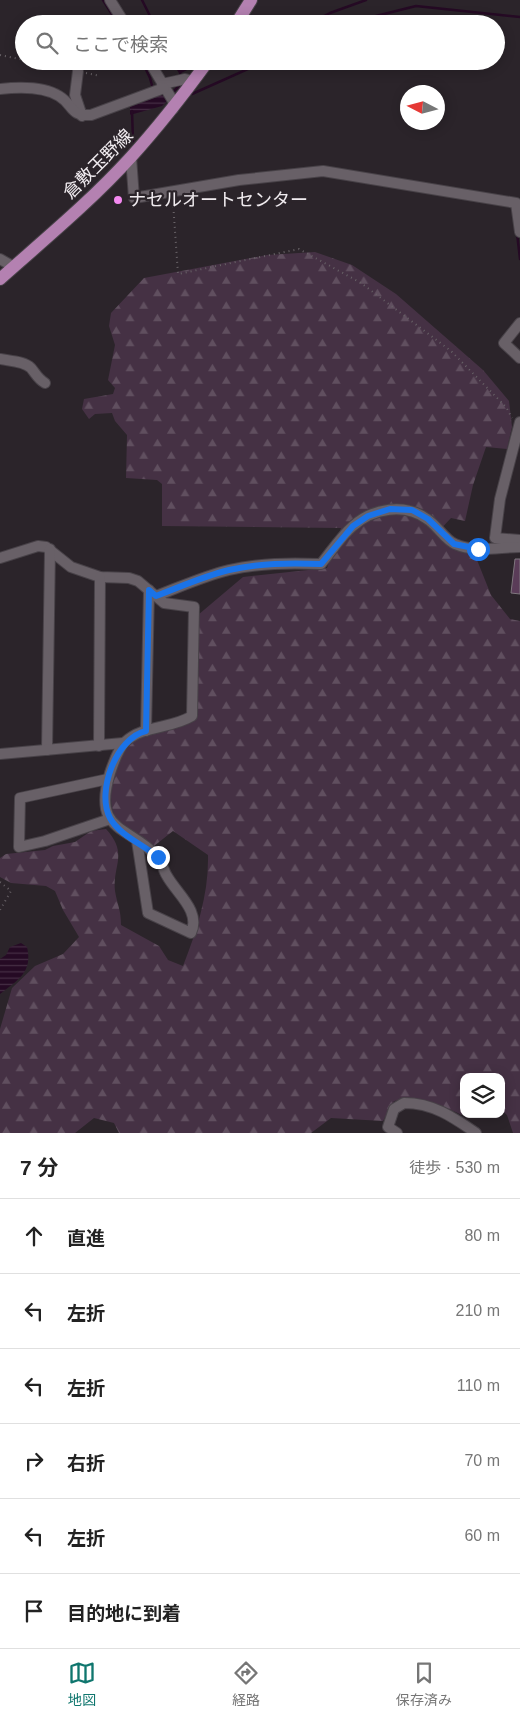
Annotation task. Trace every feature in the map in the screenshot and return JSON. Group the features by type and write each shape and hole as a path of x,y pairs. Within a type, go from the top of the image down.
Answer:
{"main road":[{"path":"242,15 251,0"},
{"name":"倉敷玉野線","path":"0,279 87,201 131,157 163,94 197,70"}],"street":[{"path":"110,0 119,15"},
{"path":"153,70 163,94"},
{"path":"78,71 75,95 82,116"},
{"path":"0,89 31,88 50,91 61,97 76,114 82,116 163,94 185,80"},
{"path":"131,157 134,198 239,180 323,171 516,203 520,232"},
{"path":"0,259 14,267"},
{"path":"520,323 504,343 520,358"},
{"path":"0,359 23,363 30,367 39,379 45,383"},
{"path":"519,424 500,499 494,538 520,540"},
{"path":"152,593 254,565 285,563 321,564 353,526 368,516 390,509 412,510 428,519 454,544 478,549 520,547"},
{"path":"0,558 38,546 50,549 72,567 100,577 129,578 138,581 164,603 194,606 192,716 184,721 146,731 124,743 0,754"},
{"path":"47,750 50,549"},
{"path":"99,746 100,577"},
{"path":"146,731 152,593"},
{"path":"124,743 108,779 105,804 110,818 119,830 137,841 158,857 167,877 187,904 193,918 194,926 191,933 148,912 137,841"},
{"path":"108,779 20,798 19,847 45,842 110,818"},
{"path":"397,1133 388,1127 394,1109 404,1103 428,1105 444,1111 476,1133"}],"path":[{"path":"0,55 15,58"},
{"path":"73,70 100,76"},
{"path":"172,196 178,274 299,249 361,283 451,351 500,401 519,424"},
{"path":"0,882 11,891 0,910"}],"green space":[{"path":"315,252 352,265 396,294 483,370 509,401 512,427 507,449 486,447 473,485 465,521 451,518 436,534 453,549 470,552 475,555 491,595 510,619 520,621 520,1133 513,1133 505,1113 505,1073 460,1073 460,1114 429,1102 403,1099 394,1101 383,1121 331,1118 311,1133 119,1133 114,1123 94,1118 75,1133 0,1133 0,1029 12,988 35,966 63,954 79,937 63,910 55,891 46,886 11,883 0,877 0,858 6,854 45,850 53,846 75,842 91,831 106,829 117,846 118,860 115,891 121,925 159,946 168,960 183,966 201,911 208,869 208,855 173,831 154,846 123,826 115,816 112,807 111,795 116,771 127,748 135,740 149,733 195,720 198,711 198,615 243,577 327,568 341,528 162,526 162,484 157,480 126,478 127,435 115,421 112,413 95,414 89,419 82,409 84,399 113,394 115,388 108,380 115,345 109,326 111,313 144,278 267,255"}],"shaded area":[{"path":"161,93 167,101 162,106 130,115 130,105"},
{"path":"21,943 27,947 28,963 26,969 18,980 0,994 0,959 6,955 10,947"}],"building":[{"path":"515,559 520,559 520,594 511,593"}],"waterway":[{"path":"103,0 112,15"},
{"path":"142,0 150,15"},
{"path":"326,15 366,0"},
{"path":"380,15 416,6 501,15"},
{"path":"505,15 520,17"},
{"path":"146,70 153,89"},
{"path":"181,78 180,72 184,70"},
{"path":"192,94 246,70"},
{"path":"172,93 182,83"},
{"path":"132,111 133,141"},
{"path":"517,233 520,259"}],"place":[{"name":"ナセルオートセンター","path":"118,200"}],"route":[{"path":"158,857 119,830 110,818 105,804 106,786 112,766 124,743 140,732 146,731 149,590 156,596 227,571 254,565 285,563 321,564 353,526 368,516 390,509 412,510 428,519 454,544 478,549"}]}
